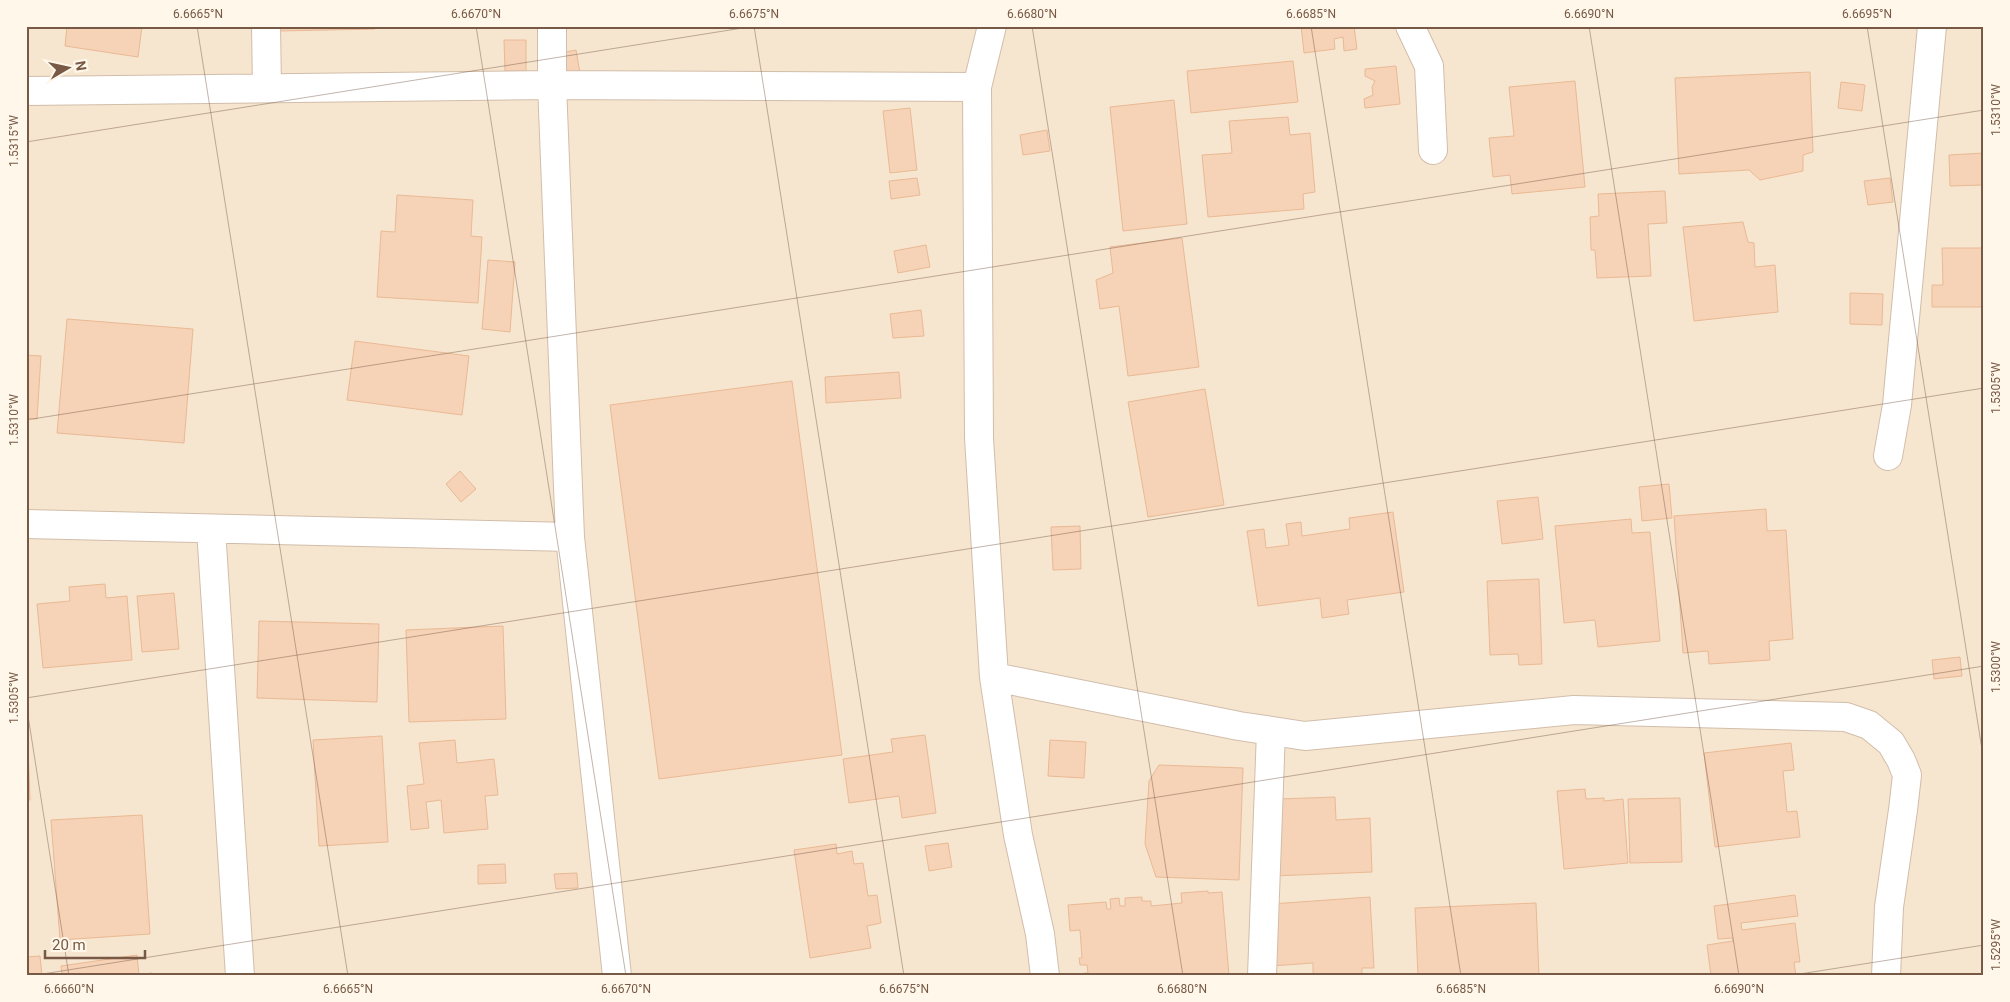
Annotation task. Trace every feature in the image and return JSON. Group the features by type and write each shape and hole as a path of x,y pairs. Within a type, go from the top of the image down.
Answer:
{"street":[{"path":"266,26 267,88"},
{"path":"552,26 552,85 570,537 617,976"},
{"path":"992,26 977,87 980,438 994,677 1018,835 1040,934 1045,976"},
{"path":"1410,26 1429,66 1432,150"},
{"path":"1888,456 1897,405 1932,26"},
{"path":"26,91 552,85 977,87"},
{"path":"26,524 570,537"},
{"path":"211,529 240,976"},
{"path":"994,677 1305,736 1574,710 1846,717 1869,725 1891,744 1901,760 1907,775 1889,907 1886,976"},
{"path":"1262,976 1271,731"}],"shaded area":[{"path":"26,26 1984,26 1984,976 26,976"}],"building":[{"path":"67,26 142,26 138,57 65,46"},
{"path":"280,26 375,26 375,29 280,31"},
{"path":"1301,26 1354,26 1357,49 1344,51 1343,37 1334,39 1335,49 1304,53"},
{"path":"504,40 526,40 526,71 505,71"},
{"path":"576,50 580,73 564,76 560,53"},
{"path":"1293,61 1298,102 1191,113 1187,71"},
{"path":"1396,66 1400,104 1365,108 1364,99 1373,95 1372,87 1375,81 1365,76 1365,69"},
{"path":"1810,72 1813,152 1803,155 1803,171 1760,180 1749,170 1679,174 1675,78"},
{"path":"1575,81 1585,187 1512,194 1510,175 1493,177 1489,138 1514,136 1509,87"},
{"path":"1841,82 1865,85 1862,111 1838,108"},
{"path":"1174,100 1187,224 1123,231 1110,107"},
{"path":"910,108 917,170 890,173 883,111"},
{"path":"1288,117 1290,135 1310,133 1315,192 1303,194 1304,209 1208,217 1202,155 1232,153 1229,121"},
{"path":"1047,130 1050,151 1023,155 1020,135"},
{"path":"1984,153 1984,185 1950,186 1949,155"},
{"path":"917,178 920,195 891,199 889,181"},
{"path":"1890,178 1893,202 1868,205 1864,181"},
{"path":"1665,191 1667,223 1648,224 1651,276 1597,278 1595,250 1591,250 1590,217 1599,216 1598,194"},
{"path":"397,195 473,200 471,236 482,237 478,303 377,297 381,231 395,232"},
{"path":"1743,222 1748,242 1754,243 1755,267 1775,265 1778,312 1694,321 1683,227"},
{"path":"1182,238 1199,367 1128,376 1119,306 1100,309 1096,280 1113,273 1110,247"},
{"path":"926,245 930,267 898,273 894,251"},
{"path":"1942,248 1984,248 1984,307 1932,307 1932,285 1943,285"},
{"path":"488,260 515,262 510,332 482,329"},
{"path":"1850,293 1883,294 1882,325 1850,324"},
{"path":"921,310 924,336 893,338 890,314"},
{"path":"67,319 193,329 184,443 57,433"},
{"path":"355,341 469,356 462,415 347,400"},
{"path":"26,355 41,356 37,419 26,418"},
{"path":"899,372 901,398 826,403 825,377"},
{"path":"792,381 842,755 659,779 610,405"},
{"path":"1205,389 1224,505 1148,517 1128,402"},
{"path":"460,471 476,489 461,502 446,484"},
{"path":"1669,484 1672,518 1642,521 1639,487"},
{"path":"1538,497 1543,539 1502,544 1497,501"},
{"path":"1766,509 1767,531 1786,530 1793,639 1769,641 1770,660 1709,664 1708,651 1683,653 1674,516"},
{"path":"1393,512 1404,592 1347,600 1349,614 1322,618 1320,598 1258,606 1247,531 1264,529 1266,548 1289,545 1286,524 1301,522 1302,536 1350,529 1349,518"},
{"path":"1631,519 1632,533 1650,532 1660,641 1598,647 1595,620 1564,623 1555,526"},
{"path":"1080,526 1081,569 1053,570 1051,527"},
{"path":"1539,579 1542,664 1519,665 1518,654 1490,655 1487,581"},
{"path":"105,584 106,598 127,596 132,660 43,668 37,604 70,601 69,587"},
{"path":"174,593 179,649 142,652 137,596"},
{"path":"259,621 379,624 377,702 257,698"},
{"path":"503,626 506,719 409,722 406,630"},
{"path":"1960,657 1962,676 1934,679 1932,660"},
{"path":"26,693 30,800 26,800"},
{"path":"925,735 936,813 902,818 899,796 849,803 843,759 893,752 891,739"},
{"path":"382,736 388,842 319,846 313,740"},
{"path":"455,740 457,763 494,759 498,795 485,796 488,829 444,833 441,800 426,802 429,828 411,830 407,786 424,784 419,743"},
{"path":"1050,740 1086,742 1084,778 1048,776"},
{"path":"1791,743 1794,770 1783,771 1787,812 1797,811 1800,837 1715,847 1704,753"},
{"path":"1159,765 1243,768 1239,880 1156,877 1145,844 1149,781"},
{"path":"1585,789 1586,799 1604,798 1604,801 1623,799 1628,863 1564,869 1557,791"},
{"path":"1335,797 1336,820 1370,818 1372,872 1273,876 1279,799"},
{"path":"1680,798 1682,862 1630,863 1628,799"},
{"path":"142,815 150,934 60,940 51,820"},
{"path":"948,843 952,867 929,871 925,846"},
{"path":"836,844 837,854 852,851 854,864 863,863 868,896 877,895 881,923 867,926 871,948 810,958 794,850"},
{"path":"505,864 506,883 478,884 478,865"},
{"path":"577,873 578,888 556,889 554,874"},
{"path":"1208,891 1208,893 1222,892 1229,976 1084,976 1084,973 1088,973 1087,965 1080,965 1079,958 1082,958 1080,930 1070,931 1068,905 1106,902 1107,909 1111,909 1110,899 1119,898 1120,906 1125,906 1125,898 1142,897 1142,901 1151,901 1151,906 1182,903 1181,893"},
{"path":"1795,895 1798,916 1741,923 1742,930 1795,923 1800,962 1794,962 1796,976 1711,976 1707,945 1733,941 1732,938 1718,939 1714,906"},
{"path":"1370,897 1374,968 1362,968 1362,976 1313,976 1313,963 1271,966 1271,904"},
{"path":"1536,903 1539,976 1418,976 1415,908"},
{"path":"137,955 139,975 152,973 153,976 62,976 61,966"},
{"path":"40,956 42,976 26,976 26,957"}]}
